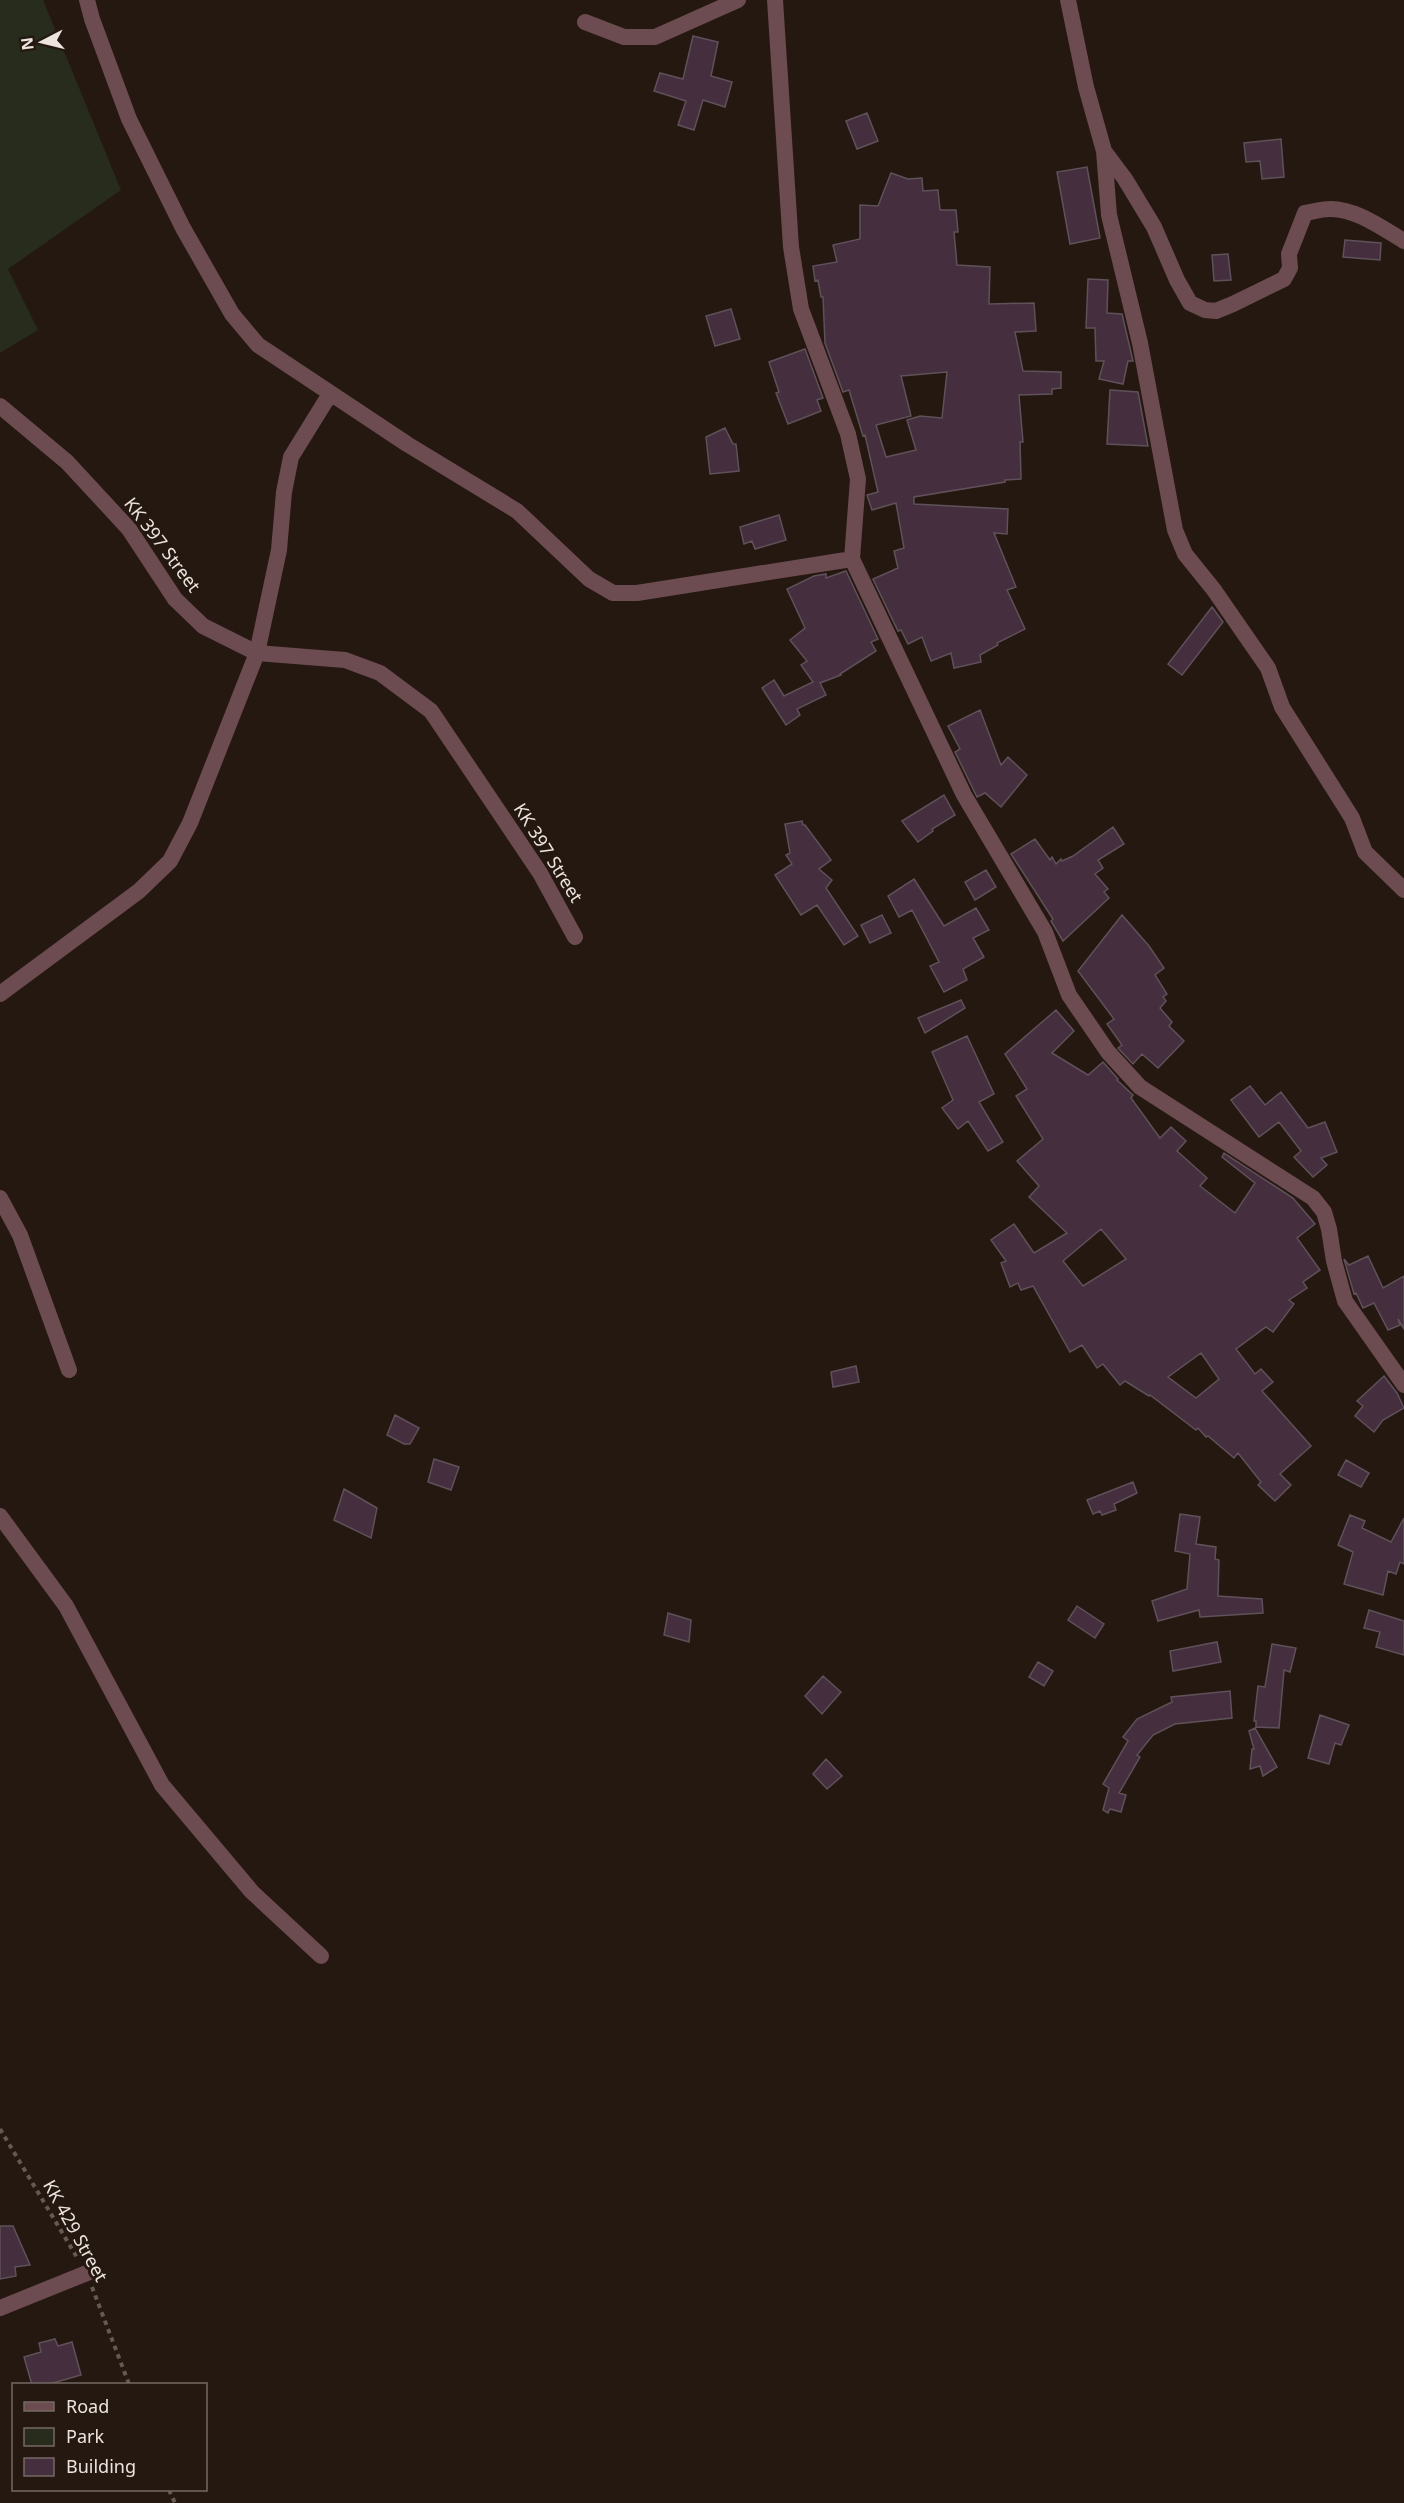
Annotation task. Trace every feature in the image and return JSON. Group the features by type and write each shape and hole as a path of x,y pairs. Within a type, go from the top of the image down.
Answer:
{"street":[{"path":"87,0 129,119 183,228 232,314 258,345 330,394 517,511 589,579 613,593 637,593 852,559"},
{"path":"585,22 624,37 655,37 738,0"},
{"path":"774,0 791,247 801,309 848,434 858,479 852,559 964,795 1045,932 1069,995 1077,1008 1120,1066 1140,1087 1313,1198 1324,1212 1345,1301 1404,1384"},
{"path":"1068,0 1084,76 1104,151 1109,215 1140,343 1175,530 1185,554 1214,590 1268,669 1282,707 1352,818 1365,852 1404,890"},
{"path":"1104,151 1125,179 1154,227 1177,280 1190,303 1204,310 1216,311 1251,297 1284,279 1290,268 1289,254 1305,213 1330,209 1354,214 1404,241"},
{"path":"0,994 139,891 170,861 190,823 256,653 279,550 284,492 291,457 330,394"},
{"name":"KK 397 Street","path":"0,406 67,462 129,529 176,599 203,626 256,653 345,660 380,673 431,711 540,873 575,937"},
{"path":"0,1198 20,1235 69,1370"},
{"path":"0,1516 66,1605 162,1785 252,1892 321,1956"},
{"path":"0,2307 87,2273"}],"path":[{"name":"KK 429 Street","path":"0,2129 87,2273 128,2383"}],"green space":[{"path":"0,0 43,0 121,190 8,269 38,330 0,353"}],"building":[{"path":"693,36 718,42 711,76 732,82 725,107 703,100 694,130 678,125 686,101 654,91 660,73 683,79"},
{"path":"867,113 878,141 857,149 846,121"},
{"path":"1281,139 1284,177 1262,179 1260,161 1246,162 1244,143"},
{"path":"1087,167 1100,238 1070,244 1057,172"},
{"path":"891,173 908,179 922,178 923,191 938,190 940,210 956,210 958,232 954,232 957,265 990,267 989,304 1034,303 1036,331 1015,332 1023,371 1061,372 1061,388 1052,389 1052,394 1019,395 1023,442 1020,442 1021,479 914,497 914,504 1008,509 1007,534 994,533 1016,587 1007,590 1025,629 997,643 998,645 980,655 981,662 954,668 951,653 931,661 922,637 908,644 901,630 898,631 873,579 898,568 894,551 904,548 896,503 872,510 867,495 878,492 865,435 863,436 849,390 843,392 825,343 823,297 821,297 818,280 815,281 813,266 837,262 833,245 860,239 860,205 878,206","holes":["947,372 942,418 920,416 907,420 916,450 886,457 876,425 911,416 901,376"]},
{"path":"1345,240 1381,243 1380,260 1343,257"},
{"path":"1228,254 1231,280 1214,281 1212,255"},
{"path":"1088,279 1108,280 1107,313 1122,314 1133,361 1128,361 1123,384 1099,379 1104,361 1096,361 1095,328 1086,328"},
{"path":"731,309 740,339 715,346 706,316"},
{"path":"805,349 823,398 817,400 821,411 788,424 776,393 779,392 769,362"},
{"path":"1110,390 1138,392 1148,446 1107,444"},
{"path":"725,428 733,444 736,444 739,471 710,474 706,437"},
{"path":"779,515 786,540 755,549 752,541 744,544 740,527"},
{"path":"846,571 878,639 871,642 876,651 841,675 820,683 826,695 797,709 800,715 786,725 762,688 774,680 784,696 813,682 801,665 807,661 790,640 805,628 787,589 814,576 826,574 826,578"},
{"path":"1212,607 1223,622 1182,675 1168,664"},
{"path":"980,710 1001,765 1008,757 1027,775 1001,807 985,793 977,797 955,752 960,749 948,726"},
{"path":"944,795 955,815 932,829 933,831 918,842 902,821"},
{"path":"802,821 831,860 819,869 832,880 826,888 858,936 844,945 817,905 801,915 775,875 792,864 786,855 790,853 785,824"},
{"path":"1113,827 1124,844 1098,860 1103,868 1095,874 1108,889 1104,892 1109,898 1063,941 1051,921 1053,919 1011,854 1035,839 1050,860 1052,857 1056,864 1061,859 1062,861 1073,856"},
{"path":"986,870 996,887 975,900 965,882"},
{"path":"914,879 944,926 976,908 989,930 973,938 984,957 963,969 967,980 944,992 930,966 939,962 912,910 899,917 888,896"},
{"path":"882,915 891,933 870,943 861,925"},
{"path":"1122,915 1149,946 1164,968 1155,975 1167,994 1163,997 1166,1001 1160,1008 1172,1022 1169,1026 1184,1041 1158,1068 1142,1054 1133,1064 1118,1048 1122,1045 1107,1024 1114,1019 1078,971"},
{"path":"961,1000 965,1008 925,1033 918,1018"},
{"path":"1056,1010 1074,1031 1052,1053 1088,1075 1103,1062 1133,1095 1131,1098 1160,1138 1171,1127 1186,1141 1177,1151 1207,1178 1200,1186 1235,1213 1255,1183 1222,1157 1224,1153 1293,1198 1315,1224 1297,1238 1320,1270 1303,1282 1307,1288 1289,1300 1294,1304 1273,1332 1266,1327 1236,1349 1255,1374 1261,1369 1273,1382 1262,1391 1311,1446 1280,1474 1291,1485 1275,1501 1258,1485 1261,1482 1238,1453 1234,1458 1198,1428 1196,1430 1150,1395 1125,1381 1120,1385 1103,1364 1097,1368 1082,1345 1070,1352 1033,1286 1021,1290 1018,1283 1010,1287 1001,1263 1006,1261 991,1240 1014,1224 1034,1253 1067,1233 1029,1197 1039,1186 1017,1161 1043,1139 1016,1096 1027,1089 1005,1054","holes":["1101,1229 1126,1259 1083,1286 1063,1261","1201,1353 1219,1379 1196,1398 1168,1377"]},
{"path":"967,1036 994,1094 979,1102 1003,1142 988,1151 968,1121 958,1129 942,1108 953,1100 932,1052"},
{"path":"1250,1086 1265,1105 1281,1092 1308,1128 1325,1122 1337,1152 1321,1158 1327,1165 1313,1177 1294,1157 1301,1151 1279,1122 1259,1137 1231,1100"},
{"path":"1368,1256 1383,1288 1404,1276 1404,1329 1398,1319 1400,1325 1388,1330 1374,1303 1363,1308 1356,1293 1354,1294 1344,1259 1349,1265"},
{"path":"856,1366 859,1382 833,1387 831,1372"},
{"path":"1384,1376 1397,1393 1404,1408 1383,1420 1374,1432 1355,1416 1363,1406 1357,1401"},
{"path":"395,1415 419,1428 410,1444 404,1444 387,1435"},
{"path":"434,1459 459,1467 451,1490 428,1482"},
{"path":"1346,1460 1369,1473 1361,1487 1338,1475"},
{"path":"1133,1482 1137,1493 1114,1504 1116,1510 1102,1515 1100,1511 1093,1514 1087,1500"},
{"path":"344,1489 377,1508 371,1538 334,1520"},
{"path":"1180,1514 1200,1517 1196,1544 1216,1547 1215,1559 1219,1560 1218,1596 1262,1599 1263,1613 1200,1617 1199,1610 1158,1621 1152,1601 1187,1589 1190,1554 1175,1551"},
{"path":"1350,1515 1365,1521 1362,1528 1391,1542 1404,1518 1404,1564 1400,1562 1396,1574 1388,1571 1383,1595 1344,1584 1353,1552 1338,1545"},
{"path":"1077,1606 1104,1624 1095,1638 1068,1620"},
{"path":"1369,1610 1404,1621 1404,1655 1376,1647 1380,1632 1364,1628"},
{"path":"668,1613 691,1620 689,1642 664,1635"},
{"path":"1217,1642 1221,1662 1173,1671 1170,1651"},
{"path":"1272,1644 1296,1648 1290,1672 1284,1670 1279,1728 1256,1727 1256,1721 1254,1721 1258,1686 1265,1687"},
{"path":"1038,1662 1053,1671 1044,1686 1029,1677"},
{"path":"823,1676 841,1692 822,1714 805,1696"},
{"path":"1230,1691 1232,1718 1175,1724 1153,1735 1137,1755 1140,1757 1119,1793 1126,1795 1121,1812 1110,1809 1108,1813 1103,1810 1109,1788 1103,1784 1128,1741 1123,1737 1137,1719 1172,1702 1171,1697"},
{"path":"1320,1715 1349,1725 1341,1745 1335,1743 1329,1764 1308,1758"},
{"path":"1255,1728 1277,1767 1263,1776 1260,1766 1250,1769 1252,1749 1254,1749 1249,1731"},
{"path":"826,1759 842,1776 827,1789 813,1774"},
{"path":"0,2226 13,2226 30,2265 15,2267 16,2276 0,2279"},
{"path":"55,2339 58,2346 72,2342 81,2375 53,2383 31,2383 24,2357 41,2352 39,2343"}]}
